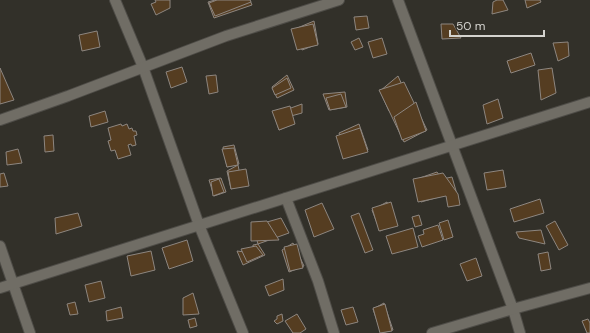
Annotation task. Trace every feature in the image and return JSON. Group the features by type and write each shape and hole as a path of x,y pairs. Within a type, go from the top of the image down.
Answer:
{"street":[{"path":"115,0 143,67 199,225 243,333"},
{"path":"0,120 226,36 339,0"},
{"path":"398,0 513,308 520,333"},
{"path":"0,288 590,102"},
{"path":"286,198 318,281 334,333"},
{"path":"0,246 30,333"},
{"path":"432,333 513,308 590,288"}],"building":[{"path":"155,0 170,0 170,8 156,15 151,4 156,2"},
{"path":"215,0 250,0 252,5 214,18 208,2"},
{"path":"217,0 250,0 251,2 215,16 209,3"},
{"path":"503,0 508,10 492,14 493,2"},
{"path":"525,0 540,0 541,2 527,8"},
{"path":"367,16 369,28 356,30 354,17"},
{"path":"314,21 318,44 302,50 295,29"},
{"path":"313,24 318,45 297,50 291,29"},
{"path":"441,24 453,24 461,38 442,39"},
{"path":"97,31 100,47 82,51 79,35"},
{"path":"359,38 363,47 355,50 351,42"},
{"path":"382,38 387,54 373,58 368,42"},
{"path":"568,42 569,56 558,61 553,43"},
{"path":"531,53 535,65 511,73 507,61"},
{"path":"182,67 187,82 171,88 166,72"},
{"path":"0,68 14,100 0,104"},
{"path":"552,68 556,93 541,100 538,70"},
{"path":"216,75 218,92 209,94 206,76"},
{"path":"287,75 294,90 277,98 272,87"},
{"path":"398,76 407,96 389,111 380,91"},
{"path":"287,78 291,88 275,95 272,88"},
{"path":"404,82 427,130 404,142 379,90"},
{"path":"345,92 347,107 329,110 323,94"},
{"path":"341,94 346,107 330,110 326,98"},
{"path":"498,99 503,118 487,124 483,105"},
{"path":"416,102 426,131 402,140 394,117"},
{"path":"302,104 302,113 291,116 291,125 279,130 274,114"},
{"path":"290,106 295,124 279,130 272,111"},
{"path":"105,111 108,122 91,127 89,116"},
{"path":"121,124 122,126 127,124 129,129 132,128 133,131 136,131 137,135 134,136 136,145 128,145 131,155 118,159 115,150 111,151 108,141 111,140 108,128"},
{"path":"359,124 368,150 347,157 339,133"},
{"path":"360,128 368,152 343,159 336,136"},
{"path":"53,135 54,151 45,152 44,136"},
{"path":"234,145 239,164 227,167 223,147"},
{"path":"234,148 238,165 227,167 222,149"},
{"path":"18,149 22,163 7,165 6,152"},
{"path":"238,165 242,185 231,189 227,171"},
{"path":"246,169 249,186 231,189 228,172"},
{"path":"503,170 506,187 487,190 484,173"},
{"path":"437,172 442,179 452,177 459,201 450,204 446,195 421,202 414,180"},
{"path":"4,173 8,186 0,187 0,174"},
{"path":"443,173 458,194 460,205 448,207 446,196 418,202 413,179"},
{"path":"221,178 226,192 214,196 209,180"},
{"path":"219,179 224,192 213,196 211,182"},
{"path":"540,199 544,213 514,222 510,209"},
{"path":"387,202 396,224 380,231 372,210"},
{"path":"391,202 398,226 379,231 372,208"},
{"path":"322,203 334,229 314,237 305,210"},
{"path":"78,213 82,226 56,234 55,218"},
{"path":"359,213 373,250 365,253 351,216"},
{"path":"419,215 422,225 415,227 412,217"},
{"path":"281,218 289,233 258,244 253,226"},
{"path":"448,220 453,237 444,240 439,223"},
{"path":"267,221 279,240 251,241 251,222"},
{"path":"555,221 568,245 559,250 546,226"},
{"path":"438,225 443,240 422,247 418,236 424,234 423,230"},
{"path":"413,228 418,247 392,254 386,236"},
{"path":"541,230 545,244 519,238 516,232"},
{"path":"187,240 193,261 169,269 162,248"},
{"path":"293,243 304,266 289,272 282,250"},
{"path":"258,244 265,255 243,265 237,251 253,253 253,245"},
{"path":"297,244 303,268 290,271 284,247"},
{"path":"256,246 263,255 247,262 241,249"},
{"path":"151,251 155,270 131,276 127,256"},
{"path":"548,252 551,269 541,271 538,254"},
{"path":"476,258 482,276 467,281 460,264"},
{"path":"283,279 284,290 269,296 265,286"},
{"path":"101,281 105,298 89,302 85,285"},
{"path":"193,293 199,314 183,315 183,298"},
{"path":"75,302 78,314 70,315 67,304"},
{"path":"384,303 393,330 381,333 373,309"},
{"path":"385,304 392,331 380,333 373,308"},
{"path":"121,307 123,318 107,321 106,311"},
{"path":"353,307 358,322 346,325 341,310"},
{"path":"282,314 283,321 277,324 274,321 277,319 277,316"},
{"path":"297,314 306,329 300,333 293,333 285,321"},
{"path":"195,318 197,326 190,328 188,320"},
{"path":"588,319 590,323 590,333 587,333 582,321"}]}
